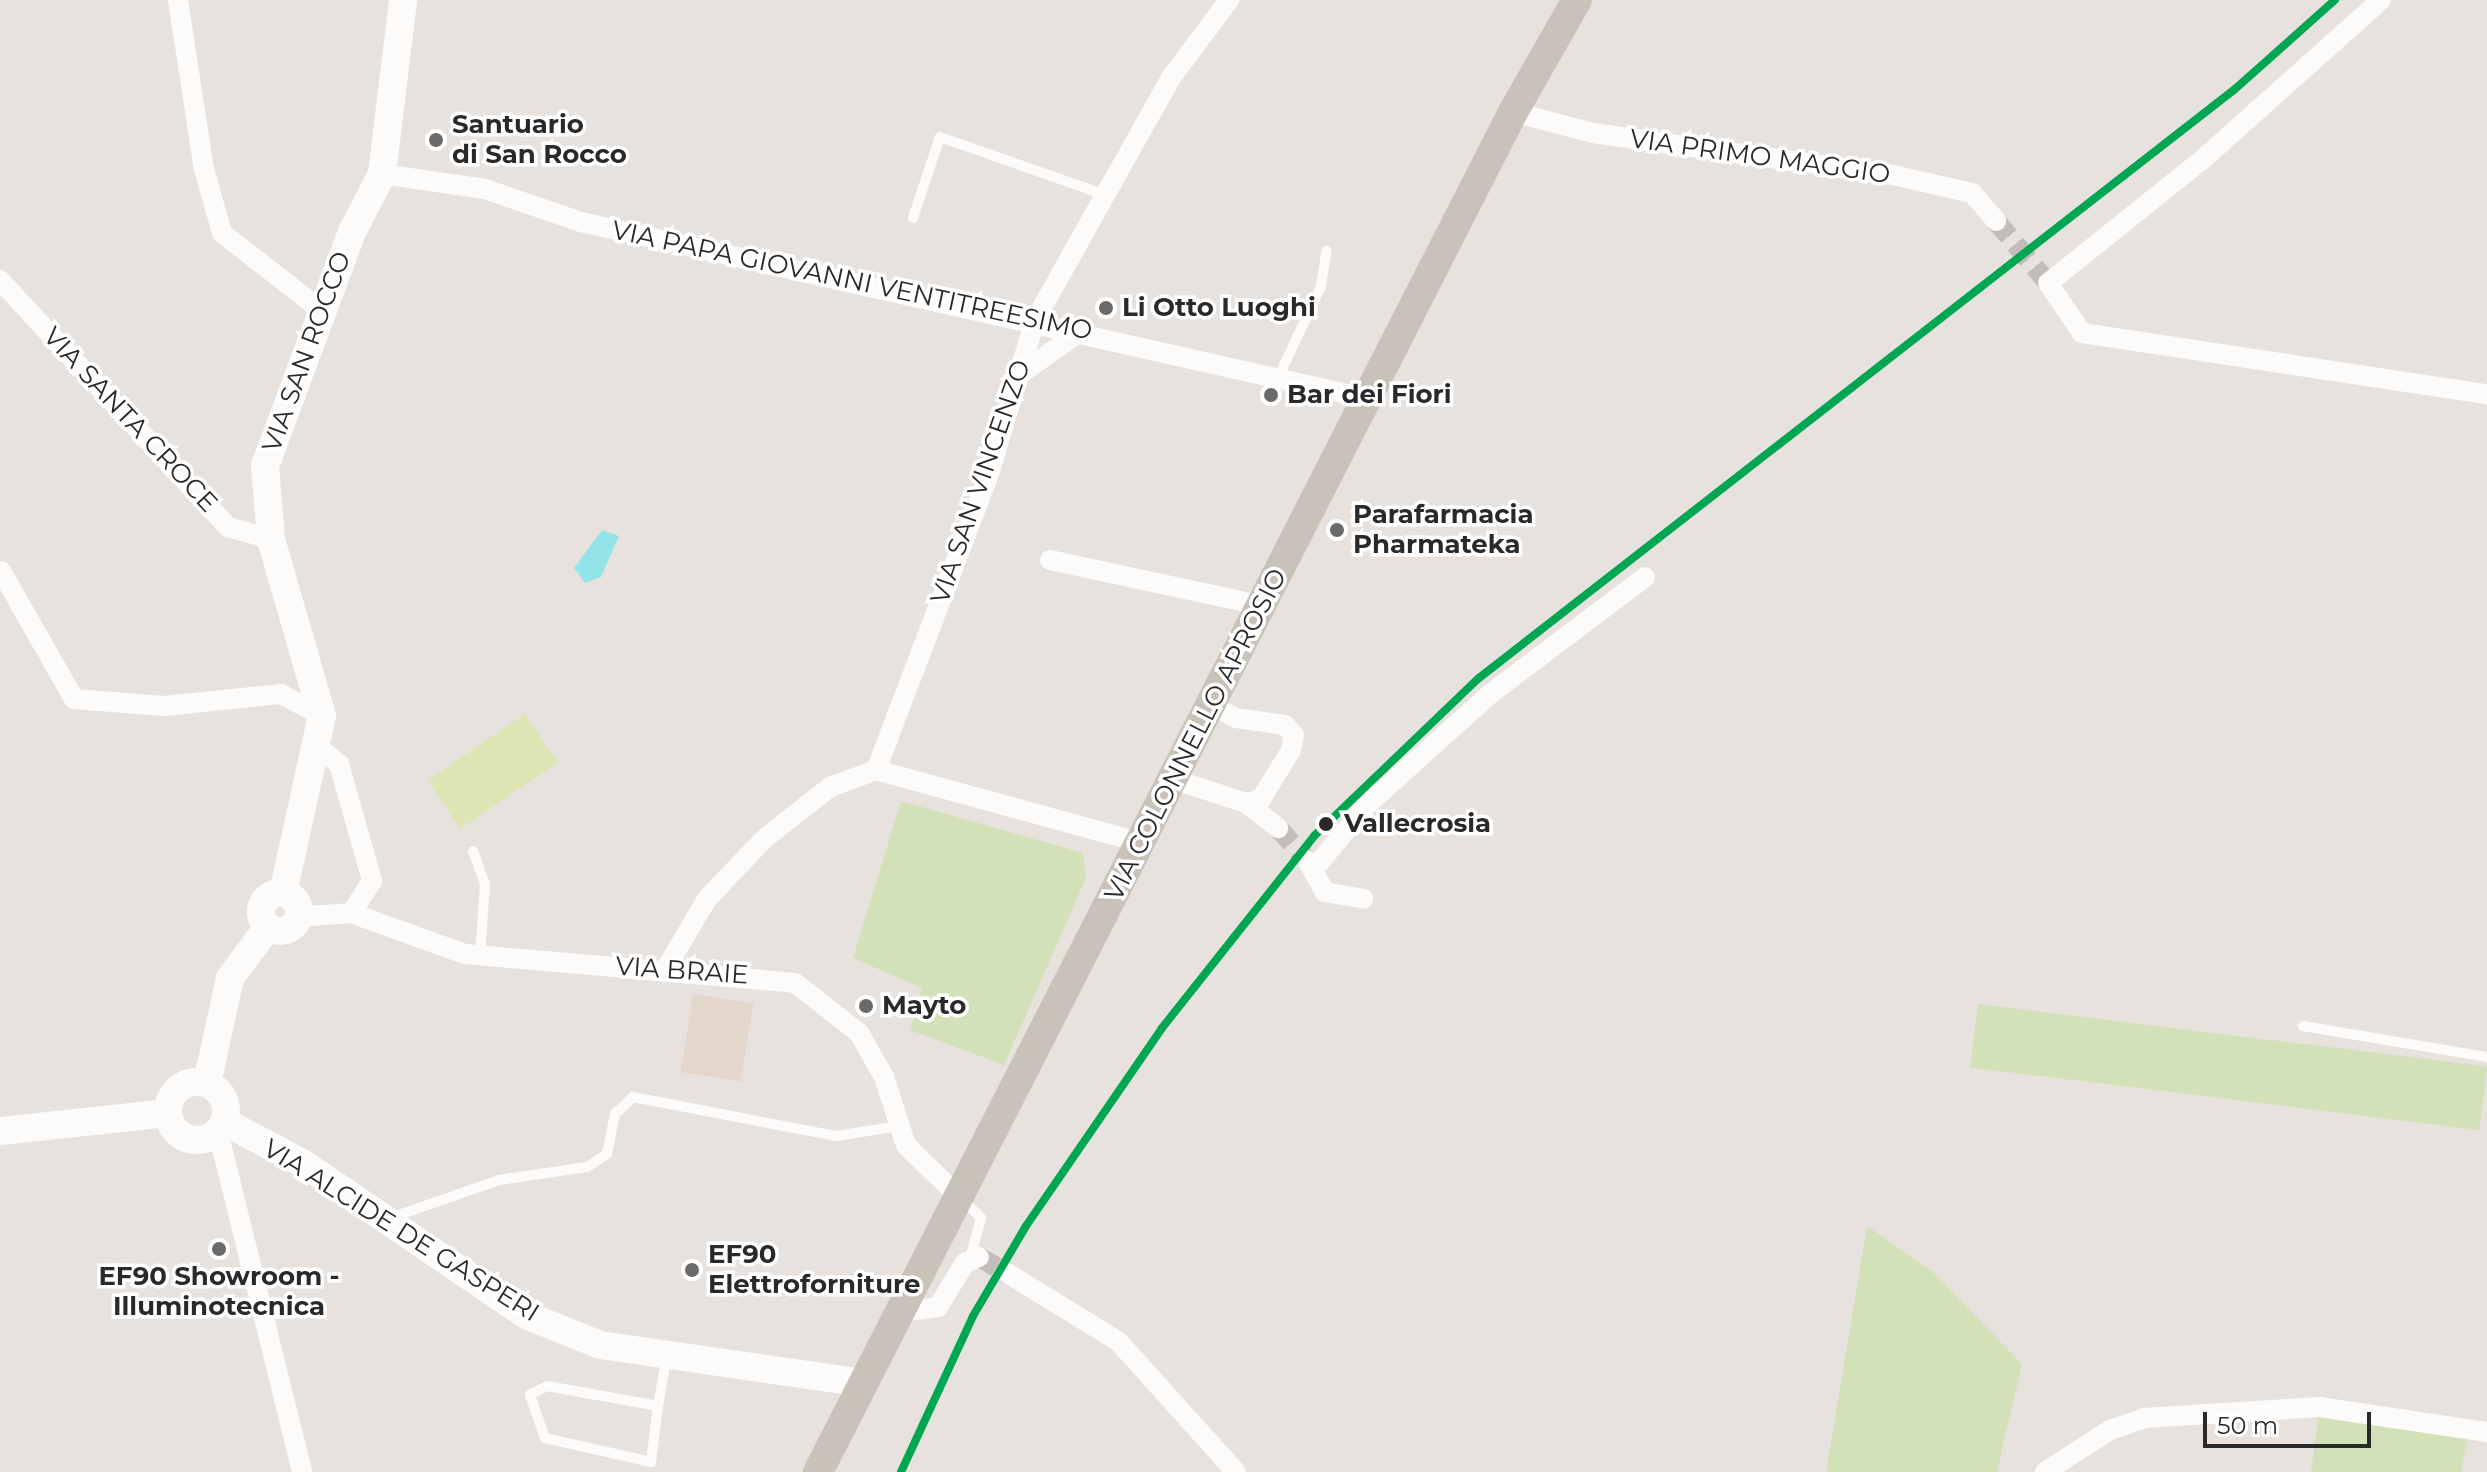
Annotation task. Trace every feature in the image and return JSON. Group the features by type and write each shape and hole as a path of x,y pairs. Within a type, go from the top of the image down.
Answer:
{"main road":[{"name":"VIA COLONNELLO APROSIO","path":"818,1472 1140,842 1213,706 1513,112 1575,0"}],"street":[{"path":"178,0 204,169 222,233 321,310"},
{"name":"VIA SAN ROCCO","path":"290,905 322,716 271,539 265,466 321,310 382,174 403,0"},
{"name":"VIA SAN VINCENZO","path":"876,770 1020,374 1035,320 1170,79 1229,0"},
{"path":"2381,0 2203,159 2048,283 2082,333 2487,394"},
{"name":"VIA PRIMO MAGGIO","path":"1513,112 1593,133 1893,175 1972,193 1996,221"},
{"name":"VIA PAPA GIOVANNI VENTITREESIMO","path":"382,174 485,189 581,222 1035,320 1369,399"},
{"name":"VIA SANTA CROCE","path":"0,280 228,527 271,539"},
{"path":"1020,374 1081,331"},
{"path":"1050,560 1264,606"},
{"path":"1,571 74,699 164,706 281,694 322,716"},
{"path":"1363,899 1325,892 1310,865 1368,804 1490,694 1645,577"},
{"path":"1213,706 1236,718 1285,725 1294,735 1261,799 1246,803"},
{"path":"318,747 339,764 372,881 351,913"},
{"path":"665,970 707,899 764,839 830,787 876,770 1140,842"},
{"path":"1173,779 1246,803 1278,828"},
{"path":"207,1083 230,978 268,927 290,928 290,905"},
{"name":"VIA BRAIE","path":"290,905 351,913 480,955 795,983 832,1006 859,1033 899,1126 918,1161 959,1197"},
{"path":"168,1113 180,1087 207,1083 220,1092 221,1127 302,1472"},
{"path":"168,1113 186,1138 221,1127"},
{"path":"0,1131 168,1113"},
{"name":"VIA ALCIDE DE GASPERI","path":"221,1127 304,1164 528,1316 600,1345 863,1383"},
{"path":"899,1312 944,1303 975,1258"},
{"path":"1007,1273 1118,1341 1236,1472"},
{"path":"2049,1471 2110,1430 2144,1418 2319,1407 2487,1432"}],"lane":[{"path":"913,218 940,137 1103,194"},
{"path":"1278,378 1321,286 1327,250"},
{"path":"473,851 485,884 480,955"},
{"path":"2303,1026 2487,1057"},
{"path":"384,1221 499,1180 587,1167 607,1154 615,1114 633,1097 836,1136 899,1126"},
{"path":"959,1197 981,1218 975,1258"},
{"path":"658,1406 547,1386 530,1395 545,1438 651,1462 667,1354"}],"shaded area":[{"path":"693,994 753,1004 741,1082 681,1072"}],"green space":[{"path":"525,714 558,763 460,829 427,780"},
{"path":"901,801 1083,853 1086,878 1004,1065 910,1030 922,988 853,958"},
{"path":"1978,1004 2487,1066 2479,1130 1970,1068"},
{"path":"1867,1226 1933,1272 2022,1364 1997,1472 1826,1472"},
{"path":"2319,1414 2468,1435 2461,1472 2311,1472"}],"water":[{"path":"602,530 619,536 601,577 585,583 574,568"}],"tunnel":[{"path":"1996,221 2048,283"},
{"path":"1278,828 1307,860"},
{"path":"979,1257 1007,1273"}],"transit line":[{"path":"901,1472 973,1316 1026,1226 1162,1028 1314,836 1479,678 2235,89 2335,0"}],"place":[{"name":"Santuario di San Rocco","path":"436,140"},
{"name":"Li Otto Luoghi","path":"1106,308"},
{"name":"Bar dei Fiori","path":"1271,395"},
{"name":"Parafarmacia Pharmateka","path":"1337,530"},
{"name":"Vallecrosia","path":"1326,824"},
{"name":"Mayto","path":"866,1006"},
{"name":"EF90 Showroom - Illuminotecnica","path":"219,1249"},
{"name":"EF90 Elettroforniture","path":"692,1270"}]}
